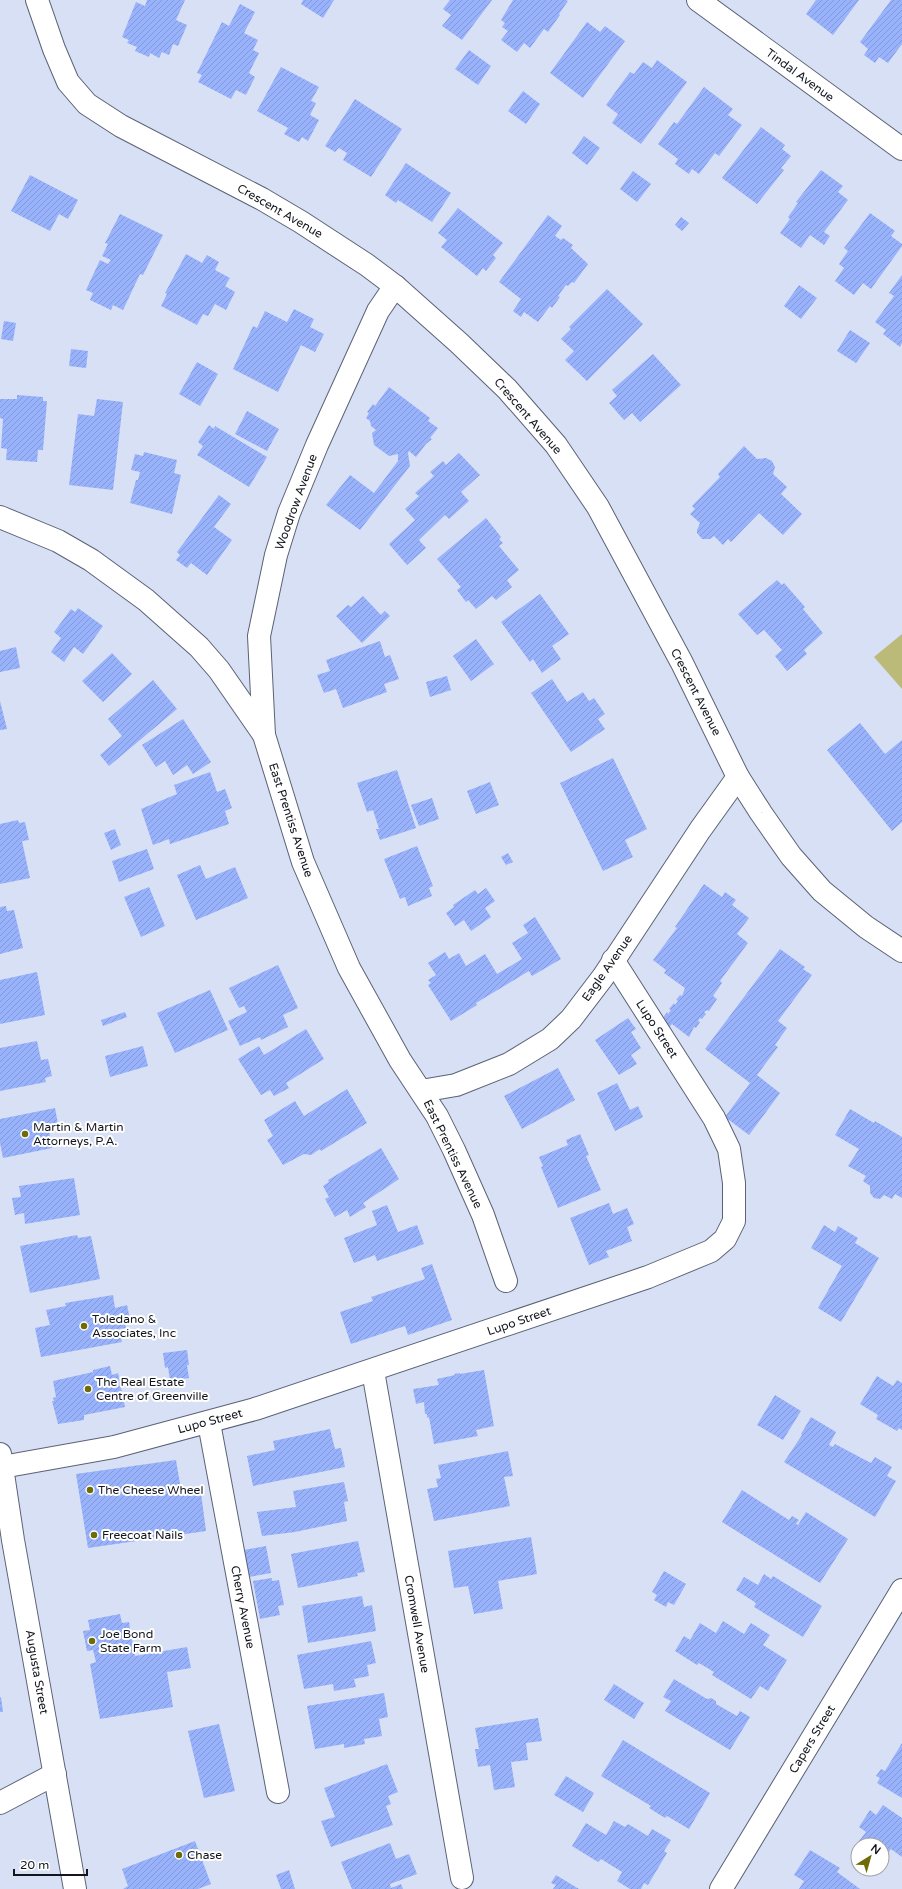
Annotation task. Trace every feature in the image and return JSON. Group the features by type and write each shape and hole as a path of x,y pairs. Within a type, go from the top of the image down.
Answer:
{"street":[{"name":"Crescent Avenue","path":"37,0 54,49 68,82 87,104 121,126 262,199 301,222 367,265 395,286 459,343 507,389 556,445 598,507 682,663 738,777 791,856 822,891 866,927 902,951"},
{"name":"Tindal Avenue","path":"698,0 902,149"},
{"name":"Woodrow Avenue","path":"264,735 259,636 276,555 289,514 317,445 378,311 395,286"},
{"name":"East Prentiss Avenue","path":"0,517 58,541 91,560 146,600 199,647 219,670 264,735 303,862 346,961 400,1060 421,1091 447,1137 477,1201 506,1281"},
{"name":"Eagle Avenue","path":"421,1091 456,1085 509,1064 550,1039 571,1019 738,777"},
{"name":"Lupo Street","path":"1,1460 114,1447 209,1423 373,1371 648,1277 711,1251 725,1239 734,1221 734,1183 729,1149 714,1118 613,960"},
{"name":"Cromwell Avenue","path":"373,1371 462,1878"},
{"name":"Cherry Avenue","path":"209,1423 278,1792"},
{"name":"Augusta Street","path":"1,1460 7,1542 55,1774 75,1889"},
{"name":"Capers Street","path":"722,1889 902,1590"},
{"path":"0,1802 55,1774"}],"shaded area":[{"path":"902,634 902,689 874,657"}],"building":[{"path":"147,0 185,0 176,20 187,25 178,46 173,44 169,55 162,52 159,58 150,53 149,57 135,51 137,47 127,43 129,40 122,37 136,2 145,6"},
{"path":"303,0 334,0 323,18 301,4"},
{"path":"450,0 492,0 462,40 442,26 451,15 443,9"},
{"path":"513,0 568,1 548,32 544,29 530,48 524,43 517,52 501,40 508,31 502,27 505,23 501,20"},
{"path":"816,0 859,0 833,35 806,14"},
{"path":"891,0 902,0 902,44 888,63 879,57 875,63 864,55 868,49 860,42"},
{"path":"240,4 255,12 244,33 258,40 253,50 259,53 249,73 255,77 246,95 236,90 231,99 198,82 202,75 197,73 222,22 229,26"},
{"path":"587,22 600,32 605,26 625,41 583,98 550,73"},
{"path":"469,50 491,66 478,85 455,69"},
{"path":"657,60 687,82 641,144 612,123 618,114 606,105 630,72 634,74 643,62 652,68"},
{"path":"281,67 319,87 311,101 316,103 310,115 319,120 308,141 302,137 299,142 284,134 288,128 257,111"},
{"path":"704,87 733,109 728,115 742,125 719,156 715,153 699,174 692,169 689,174 675,164 678,159 658,144 674,122 677,124"},
{"path":"523,91 540,104 526,124 508,111"},
{"path":"355,99 402,129 371,177 343,160 347,153 339,148 335,152 325,146"},
{"path":"761,127 785,145 782,149 791,156 781,168 784,170 757,204 722,178"},
{"path":"584,136 600,148 587,165 572,153"},
{"path":"406,163 451,193 432,222 398,200 396,203 385,195"},
{"path":"821,170 843,186 838,192 848,200 824,232 830,236 824,245 810,235 801,248 780,233 790,219 788,217 798,203 796,202"},
{"path":"633,171 651,184 637,202 620,189"},
{"path":"30,175 78,200 68,219 59,214 50,231 11,211"},
{"path":"458,208 503,243 493,255 496,258 486,271 483,268 477,276 441,247 447,240 438,233"},
{"path":"870,213 895,231 891,236 902,244 902,246 871,289 863,283 854,295 835,281 844,268 839,264 848,251 844,248"},
{"path":"120,214 163,235 143,275 140,274 123,310 113,305 111,310 90,300 93,293 86,290 100,260 108,264 111,260 102,256 108,244 105,243"},
{"path":"548,215 562,226 555,236 561,240 563,238 573,245 571,248 588,264 574,283 572,282 568,286 566,285 552,308 550,306 538,322 524,312 521,317 513,311 521,299 499,282"},
{"path":"681,217 689,223 682,231 675,225"},
{"path":"186,254 202,263 207,255 219,262 215,270 230,278 225,286 235,292 226,310 215,304 208,316 203,314 197,325 161,306 167,294 165,293"},
{"path":"902,275 902,343 900,347 883,334 886,330 875,322 894,296 889,293"},
{"path":"799,285 817,298 801,319 784,306"},
{"path":"607,289 643,324 587,381 565,360 574,351 561,339 571,329 569,327"},
{"path":"294,309 314,319 310,327 324,334 315,352 301,345 278,392 233,369 253,326 257,328 265,311 287,322"},
{"path":"4,321 16,323 13,341 1,339"},
{"path":"850,330 870,343 856,363 837,351"},
{"path":"71,349 88,351 86,368 69,366"},
{"path":"653,354 681,385 640,422 632,413 624,420 609,403 617,396 612,390"},
{"path":"197,362 218,374 200,406 179,394"},
{"path":"389,387 430,418 428,421 438,428 430,438 432,439 416,457 409,451 410,466 360,530 326,505 350,475 374,493 398,461 398,454 389,456 374,445 372,433 376,430 371,426 370,421 366,418 369,413 367,412 373,404 375,406"},
{"path":"17,395 43,397 43,401 47,401 43,450 38,450 37,462 6,460 7,449 1,448 3,419 0,418 0,399 17,399"},
{"path":"97,399 123,402 113,490 69,485 78,414 94,416"},
{"path":"247,411 279,429 267,451 235,434"},
{"path":"209,425 214,429 215,426 267,457 249,487 197,455 203,446 198,442"},
{"path":"744,446 757,459 766,458 772,461 775,467 773,474 787,487 781,494 802,514 783,535 759,513 731,542 728,539 723,545 714,536 710,539 702,539 697,533 700,523 690,514 695,509 692,506 720,477 718,474"},
{"path":"144,452 177,460 174,473 181,475 172,514 130,503 136,480 138,480 140,472 131,470 135,454 143,456"},
{"path":"459,453 480,475 461,492 469,501 449,519 445,515 419,540 426,548 407,565 389,544 415,520 405,509 419,496 415,493 434,476 430,472 443,461 446,465"},
{"path":"219,495 231,504 214,527 232,540 207,575 191,563 187,568 176,560 180,555 177,552"},
{"path":"486,518 501,537 499,539 503,543 499,546 519,570 507,580 512,587 496,600 492,596 476,609 468,600 466,602 457,590 461,587 437,559"},
{"path":"777,580 782,585 784,583 805,607 803,609 823,633 804,650 807,654 787,671 775,656 782,650 764,630 757,635 738,614"},
{"path":"540,594 569,634 552,646 561,659 542,673 533,659 530,662 501,622"},
{"path":"363,596 381,615 385,611 390,616 362,643 336,616 348,605 351,607"},
{"path":"78,608 103,626 83,654 74,647 64,662 51,652 61,638 54,632 71,609 75,612"},
{"path":"476,639 494,664 471,681 453,656"},
{"path":"380,641 385,657 390,655 399,679 384,684 387,692 343,708 336,689 324,693 317,675 330,671 326,660"},
{"path":"16,647 20,668 0,672 0,651"},
{"path":"112,653 132,674 103,702 82,681"},
{"path":"447,676 451,690 430,697 426,682"},
{"path":"552,679 567,702 583,692 589,701 594,698 605,714 598,719 605,729 571,752 531,693"},
{"path":"153,680 177,709 109,766 100,755 122,736 108,719"},
{"path":"0,701 7,729 0,730"},
{"path":"183,719 211,762 193,774 187,765 173,775 165,761 156,767 142,745"},
{"path":"860,723 885,754 902,740 902,822 892,831 827,750"},
{"path":"613,758 647,829 625,840 633,857 603,871 560,783"},
{"path":"397,770 416,828 380,840 376,829 379,829 373,810 367,812 357,783"},
{"path":"210,772 217,792 225,789 232,808 225,811 229,824 170,844 169,839 153,845 141,809 177,794 174,785"},
{"path":"490,782 499,805 476,814 467,791"},
{"path":"432,798 439,819 419,826 411,805"},
{"path":"18,820 19,823 25,822 29,840 22,841 30,878 0,884 0,824"},
{"path":"115,829 121,845 111,850 104,833"},
{"path":"417,846 433,886 429,888 432,896 408,906 405,897 400,899 384,859"},
{"path":"147,849 154,869 119,882 112,861"},
{"path":"508,853 513,862 506,865 501,857"},
{"path":"200,865 206,879 235,867 248,898 196,920 177,875"},
{"path":"704,884 722,897 725,892 736,900 732,905 749,918 737,934 748,943 720,981 722,983 713,996 717,999 709,1011 707,1010 704,1012 706,1014 702,1019 700,1018 698,1021 700,1022 696,1028 694,1027 689,1037 672,1024 668,1029 661,1024 665,1019 663,1018 667,1012 668,1014 671,1010 669,1009 674,1003 675,1005 678,1001 676,1000 680,995 682,996 685,988 664,973 666,970 653,960 677,928 675,927"},
{"path":"149,887 165,926 141,937 124,897"},
{"path":"486,888 495,901 485,908 491,917 471,931 464,920 455,926 446,913 454,907 453,905 475,890 478,894"},
{"path":"6,906 7,911 14,910 23,948 0,954 0,907"},
{"path":"535,917 561,959 532,976 529,971 476,1003 477,1005 451,1021 428,985 431,983 428,980 436,975 428,963 445,952 449,959 459,953 466,966 485,954 497,974 522,959 512,943 528,933 523,925"},
{"path":"780,949 805,967 803,969 812,975 778,1021 787,1028 775,1045 778,1047 757,1075 780,1093 749,1135 725,1117 750,1083 705,1049"},
{"path":"278,965 298,1008 283,1015 288,1027 261,1040 260,1037 240,1046 228,1021 247,1012 244,1006 239,1008 229,988"},
{"path":"37,972 45,1015 0,1024 0,980"},
{"path":"210,990 228,1030 175,1053 157,1013"},
{"path":"125,1012 127,1017 103,1026 101,1020"},
{"path":"628,1018 636,1029 631,1032 641,1048 631,1055 637,1064 619,1075 595,1040"},
{"path":"306,1029 324,1059 286,1083 289,1088 274,1096 270,1090 261,1095 238,1059 259,1046 264,1055"},
{"path":"37,1041 41,1060 48,1059 52,1076 45,1078 46,1082 0,1091 0,1048"},
{"path":"143,1046 148,1066 110,1077 105,1056"},
{"path":"558,1068 575,1100 522,1129 504,1096"},
{"path":"617,1083 630,1110 638,1106 643,1117 615,1131 597,1093"},
{"path":"347,1089 367,1123 321,1151 320,1149 311,1155 304,1154 283,1165 267,1140 273,1136 264,1120 295,1101 304,1116"},
{"name":"Martin & Martin Attorneys, P.A.","path":"55,1108 58,1124 48,1125 52,1148 3,1158 0,1143 0,1119"},
{"path":"850,1109 874,1123 875,1121 902,1137 902,1198 895,1194 892,1199 884,1195 880,1199 874,1198 870,1193 870,1186 863,1181 866,1176 848,1166 859,1149 835,1135"},
{"path":"580,1134 589,1155 586,1156 601,1190 558,1208 541,1167 543,1166 539,1157 568,1145 566,1140"},
{"path":"381,1148 399,1179 363,1203 366,1207 350,1217 347,1210 335,1217 325,1199 329,1197 323,1186 329,1182 328,1180"},
{"path":"74,1178 80,1215 25,1224 24,1213 15,1215 12,1198 21,1197 19,1186"},
{"path":"609,1203 613,1214 627,1208 634,1224 627,1227 632,1241 606,1251 609,1257 589,1265 570,1218"},
{"path":"387,1205 398,1232 417,1225 424,1244 377,1261 375,1255 354,1263 344,1238 377,1225 372,1211"},
{"path":"824,1225 835,1232 838,1226 858,1238 855,1243 879,1258 841,1322 818,1308 842,1266 811,1248"},
{"path":"77,1235 78,1238 91,1236 100,1279 30,1293 20,1246"},
{"path":"432,1264 452,1320 408,1335 405,1326 351,1344 340,1312 373,1301 371,1297 425,1279 421,1268"},
{"name":"Toledano & Associates, Inc","path":"113,1295 115,1308 127,1305 130,1319 124,1320 126,1328 119,1329 122,1342 41,1357 35,1328 50,1325 46,1310 66,1306 65,1303"},
{"path":"187,1350 189,1378 170,1381 168,1367 165,1368 163,1353"},
{"name":"The Real Estate Centre of Greenville","path":"110,1366 112,1375 118,1373 125,1407 84,1415 84,1420 58,1424 52,1401 54,1401 53,1398 56,1397 53,1381 93,1372 93,1370"},
{"path":"484,1370 494,1426 476,1430 478,1436 434,1444 429,1417 427,1418 427,1414 425,1414 424,1402 416,1404 413,1389 439,1385 437,1379 455,1375 454,1374"},
{"path":"877,1376 893,1386 897,1380 902,1383 902,1430 899,1428 897,1431 876,1419 878,1415 860,1404"},
{"path":"775,1395 801,1411 783,1440 757,1425"},
{"path":"811,1417 836,1432 829,1445 833,1447 835,1444 871,1463 875,1457 892,1467 887,1476 896,1481 875,1517 784,1462 802,1435 801,1434"},
{"path":"330,1429 335,1449 341,1448 345,1467 253,1486 247,1456 275,1450 273,1441"},
{"path":"508,1451 513,1476 504,1477 510,1506 434,1521 427,1489 438,1487 436,1479 441,1478 438,1465"},
{"path":"176,1460 182,1496 201,1493 206,1531 88,1548 76,1474"},
{"path":"344,1482 348,1501 344,1502 347,1521 295,1532 262,1536 257,1512 296,1507 293,1491"},
{"path":"742,1490 789,1520 792,1516 799,1520 796,1524 798,1525 806,1512 848,1539 820,1583 722,1522"},
{"path":"531,1537 537,1574 498,1581 503,1609 474,1614 468,1586 454,1588 448,1551"},
{"path":"358,1541 365,1572 357,1573 358,1576 298,1588 291,1554"},
{"path":"266,1546 271,1573 249,1577 244,1550"},
{"path":"664,1571 686,1584 674,1605 668,1602 666,1607 654,1600 657,1595 652,1592"},
{"path":"764,1574 771,1579 773,1576 822,1606 803,1637 754,1607 756,1603 736,1590 744,1577 758,1585"},
{"path":"272,1578 272,1581 279,1580 284,1605 278,1606 280,1615 260,1619 253,1581"},
{"path":"362,1596 364,1607 372,1605 376,1631 308,1643 302,1606"},
{"path":"120,1614 122,1623 129,1622 135,1656 187,1647 191,1668 167,1672 173,1707 100,1719 90,1664 96,1662 93,1650 87,1651 83,1631 90,1630 88,1620"},
{"path":"723,1621 744,1634 751,1623 770,1635 763,1645 787,1660 768,1691 760,1686 751,1699 712,1675 714,1672 699,1663 697,1665 675,1651 684,1636 690,1640 700,1623 716,1633"},
{"path":"371,1641 376,1663 367,1665 369,1676 354,1679 356,1687 334,1691 333,1684 304,1689 297,1655"},
{"path":"674,1679 707,1699 711,1698 716,1701 716,1704 737,1716 740,1711 750,1717 730,1750 665,1711 671,1701 663,1697"},
{"path":"614,1684 644,1703 634,1719 604,1700"},
{"path":"384,1693 388,1717 379,1719 382,1736 364,1739 365,1744 344,1748 344,1744 315,1749 307,1706"},
{"path":"1,1697 3,1712 0,1712"},
{"path":"538,1718 542,1741 526,1743 528,1760 511,1762 515,1787 494,1790 490,1765 478,1767 475,1749 479,1749 475,1728"},
{"path":"219,1724 235,1791 204,1798 188,1731"},
{"path":"623,1740 710,1793 689,1829 667,1816 665,1818 649,1808 651,1806 601,1776"},
{"path":"902,1743 902,1798 877,1783 880,1778 876,1776 881,1769 885,1771"},
{"path":"387,1764 398,1792 388,1796 391,1804 386,1806 393,1825 331,1847 321,1821 335,1817 324,1788"},
{"path":"566,1776 594,1793 583,1812 554,1795"},
{"path":"883,1805 902,1818 902,1857 891,1849 890,1850 890,1837 862,1837 866,1832 859,1827 870,1810 876,1815"},
{"path":"614,1821 625,1827 628,1824 648,1836 652,1829 671,1840 664,1851 667,1853 648,1885 644,1883 641,1889 630,1889 617,1881 622,1872 601,1859 598,1862 572,1846 586,1823 606,1835"},
{"name":"Chase","path":"195,1841 211,1884 198,1889 123,1889 128,1886 122,1869"},
{"path":"390,1843 396,1859 409,1854 417,1874 390,1884 391,1888 401,1884 403,1889 352,1889 341,1862"},
{"path":"810,1850 840,1868 837,1872 860,1889 799,1889 804,1881 794,1875"},
{"path":"289,1870 295,1889 281,1889 276,1875"},
{"path":"556,1875 579,1889 553,1889 556,1885 551,1883"}],"place":[{"name":"Martin & Martin Attorneys, P.A.","path":"25,1134"},
{"name":"Toledano & Associates, Inc","path":"84,1326"},
{"name":"The Real Estate Centre of Greenville","path":"88,1389"},
{"name":"The Cheese Wheel","path":"90,1490"},
{"name":"Freecoat Nails","path":"94,1535"},
{"name":"Joe Bond State Farm","path":"92,1641"},
{"name":"Chase","path":"179,1855"}]}
